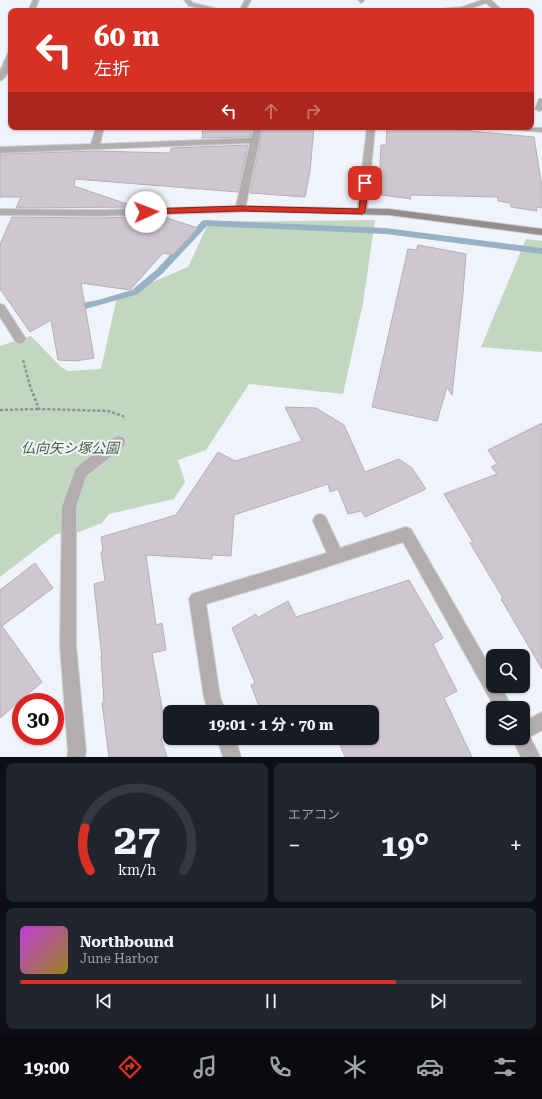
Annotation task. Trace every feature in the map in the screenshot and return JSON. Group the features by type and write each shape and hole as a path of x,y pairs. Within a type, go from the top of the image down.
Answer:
{"street":[{"path":"187,0 191,5 208,8"},
{"path":"466,8 488,0 497,8"},
{"path":"0,79 8,62"},
{"path":"96,146 99,130"},
{"path":"240,209 257,130"},
{"path":"362,212 371,130"},
{"path":"0,150 255,140"},
{"path":"0,212 99,213 240,209 389,212 542,232"},
{"path":"0,308 20,339"},
{"path":"76,757 77,752 68,645 69,507 81,472 119,442"},
{"path":"320,521 336,557"},
{"path":"215,705 212,697 197,600 296,570 406,534 500,701"},
{"path":"530,727 542,721"},
{"path":"228,745 232,757"},
{"path":"525,745 531,757"}],"path":[{"path":"20,339 24,366 39,409"},
{"path":"0,410 39,409 108,411 123,416 128,432 119,442"}],"green space":[{"name":"仏向矢シ塚公園","path":"375,220 363,303 343,394 249,384 206,450 178,460 185,482 174,499 109,514 102,523 79,532 56,534 0,577 0,346 31,336 61,367 68,371 101,369 117,297 188,267 209,222"},
{"path":"526,239 542,241 542,352 481,347"}],"building":[{"path":"203,130 251,130 250,137 202,138"},
{"path":"262,130 314,130 310,171 305,197 250,193"},
{"path":"387,130 460,130 534,137 542,187 542,208 536,207 537,211 511,207 510,203 498,201 498,197 410,195 411,199 382,195 380,165 381,145 386,145"},
{"path":"248,145 238,192 75,179 74,186 136,207 16,208 21,197 0,197 0,154 96,151 170,153 171,148"},
{"path":"161,216 198,228 173,255 163,253 130,290 81,283 94,358 76,361 58,360 51,320 30,332 0,289 0,244 12,217 99,218"},
{"path":"418,245 466,254 452,395 447,387 437,421 372,407 408,249 416,250"},
{"path":"285,407 316,408 344,425 365,472 399,459 412,468 426,489 365,517 361,511 348,514 338,489 330,492 328,484 234,515 231,556 212,555 212,559 146,555 156,625 162,623 166,650 152,653 163,713 163,737 161,738 167,757 109,757 102,703 104,702 101,656 102,658 94,584 105,581 101,552 103,551 101,537 176,515 218,452 235,461 302,441"},
{"path":"542,423 542,669 501,599 503,598 470,543 473,542 444,494 497,474 491,467 497,464 488,450"},
{"path":"35,563 53,588 2,626 42,682 29,693 12,693 12,708 0,718 0,590"},
{"path":"409,580 443,638 433,644 457,691 444,698 472,757 345,757 340,745 379,745 379,705 258,705 251,685 255,683 232,628 256,614 257,618 288,601 296,617"}],"waterway":[{"path":"73,306 75,308 98,303 135,292 159,272 205,223 386,231 542,251"}],"route":[{"path":"146,212 240,209 362,212 365,183"}]}
